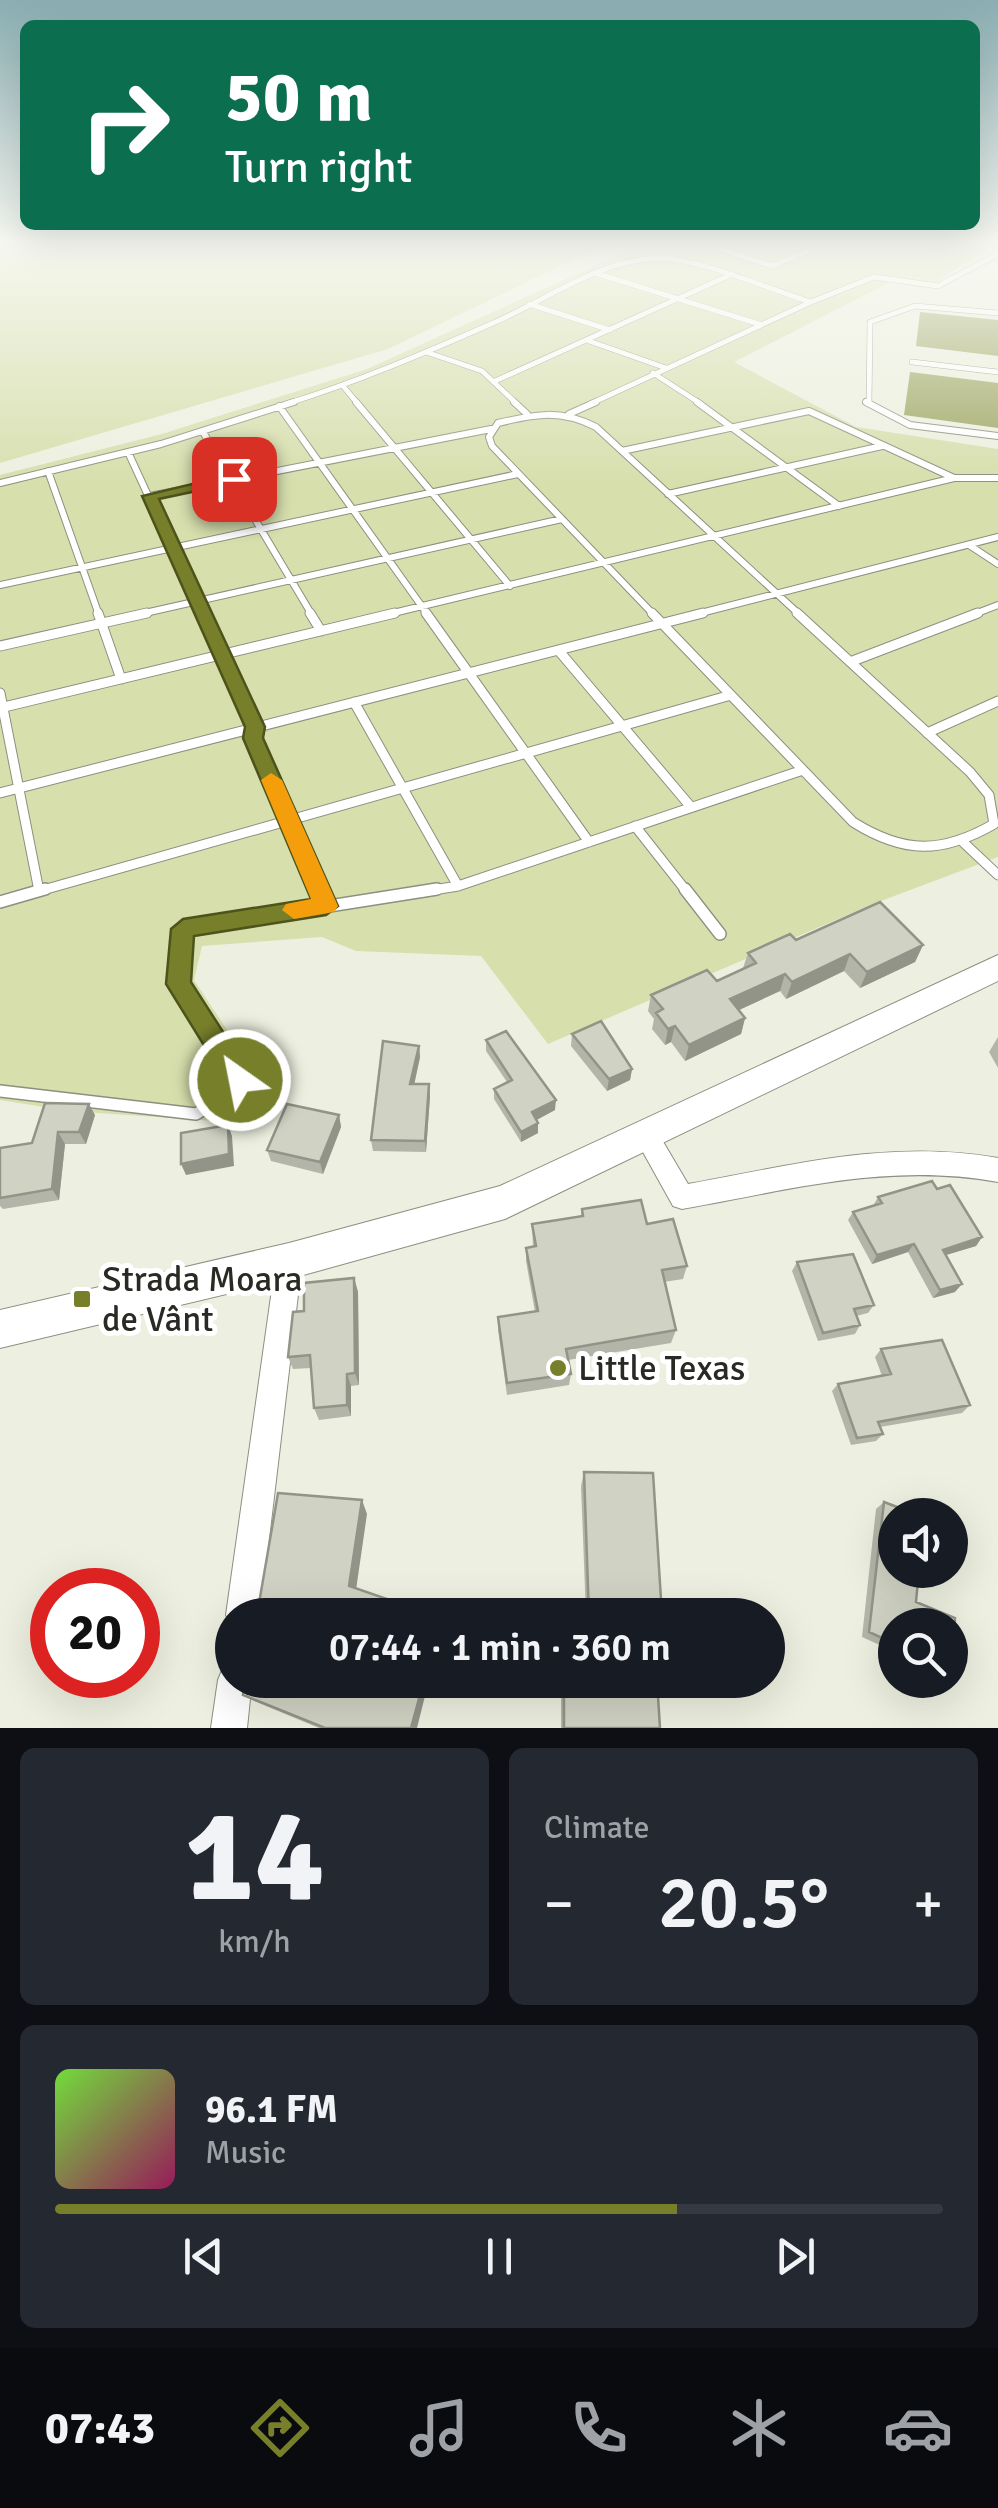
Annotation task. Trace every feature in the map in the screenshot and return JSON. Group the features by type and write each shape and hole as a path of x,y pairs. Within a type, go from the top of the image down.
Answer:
{"main road":[{"path":"0,1329 289,1261 505,1202 998,967"}],"street":[{"path":"646,1136 682,1197 901,1161 940,1160 998,1170"},
{"path":"246,1598 289,1261"},
{"path":"229,1728 233,1698"}],"lane":[{"path":"0,483 203,432 343,386 489,323"},
{"path":"587,323 610,330"},
{"path":"495,382 626,323"},
{"path":"752,323 760,325"},
{"path":"150,496 491,429 527,414 569,414 765,323"},
{"path":"870,323 866,402 880,416 998,436"},
{"path":"589,340 666,368"},
{"path":"425,352 482,371 527,414"},
{"path":"912,362 998,372"},
{"path":"653,374 736,427 838,506"},
{"path":"343,386 510,586"},
{"path":"278,406 356,510 589,842"},
{"path":"622,451 810,411 954,478"},
{"path":"491,429 492,446 853,822 878,840 921,852 964,843 994,824 989,796 927,732 596,427 569,414"},
{"path":"203,432 321,631"},
{"path":"668,494 884,445"},
{"path":"128,452 224,654 255,727 253,738 326,906"},
{"path":"48,471 120,679"},
{"path":"0,586 518,474"},
{"path":"1,708 954,478 998,478"},
{"path":"0,646 562,519"},
{"path":"0,793 998,537"},
{"path":"969,545 998,564"},
{"path":"850,662 998,604"},
{"path":"558,651 690,808"},
{"path":"0,693 38,892"},
{"path":"0,902 731,695"},
{"path":"927,732 998,701"},
{"path":"354,702 458,886"},
{"path":"0,1091 196,1114 224,1098 240,1080 178,984 183,929 458,886 803,770"},
{"path":"635,826 720,934"},
{"path":"964,843 998,875"}],"shaded area":[{"path":"0,323 443,323 388,349 0,463"},
{"path":"469,323 811,323 734,362 856,427 998,449 998,857 873,904 548,1044 481,956 356,951 322,937 202,946 194,980 266,1089 230,1122 69,1111 0,1100 0,475 162,434 367,369"},
{"path":"919,323 998,323 998,356 916,346"},
{"path":"910,372 998,383 998,428 904,415"}],"building":[{"path":"880,902 923,945 867,972 850,954 792,982 785,974 730,999 745,1018 689,1045 675,1026 668,1029 656,1013 663,1009 651,995 707,970 717,981 756,963 748,953 790,934 796,940"},
{"path":"601,1021 632,1069 609,1079 572,1034"},
{"path":"506,1031 556,1100 532,1112 538,1123 521,1132 494,1089 512,1080 486,1040"},
{"path":"383,1041 419,1046 410,1084 429,1084 425,1141 371,1140"},
{"path":"45,1103 89,1104 79,1132 58,1132 52,1189 0,1198 0,1148 32,1143"},
{"path":"287,1104 339,1115 320,1162 267,1150"},
{"path":"228,1125 229,1154 181,1164 181,1133"},
{"path":"932,1181 937,1189 950,1185 982,1237 943,1250 962,1284 940,1290 914,1244 877,1255 853,1212 882,1203 878,1197"},
{"path":"641,1200 647,1224 673,1219 687,1266 662,1270 676,1330 566,1349 571,1374 507,1383 498,1317 538,1311 526,1248 536,1246 532,1224 583,1216 582,1209"},
{"path":"853,1254 874,1305 854,1309 860,1325 823,1333 797,1262"},
{"path":"354,1278 355,1373 347,1374 347,1405 314,1408 310,1355 288,1357 293,1312 304,1311 304,1283"},
{"path":"942,1340 970,1405 878,1422 883,1434 857,1438 838,1384 891,1374 881,1349"},
{"path":"584,1472 653,1473 661,1598 588,1598"},
{"path":"278,1493 362,1500 349,1586 384,1598 260,1598"},
{"path":"878,1554 878,1588 917,1588 916,1602 931,1608 878,1608 878,1636 869,1632"},
{"path":"250,1698 419,1698 411,1728 325,1728"},
{"path":"564,1698 658,1698 660,1728 564,1728"}],"slow traffic":[{"path":"271,780 326,906 294,910"}],"place":[{"name":"Strada Moara de Vânt","path":"82,1299"},
{"name":"Little Texas","path":"558,1368"}],"route":[{"path":"234,479 150,496 224,654 255,727 253,738 326,906 212,921 183,929 178,984 240,1080"}]}
